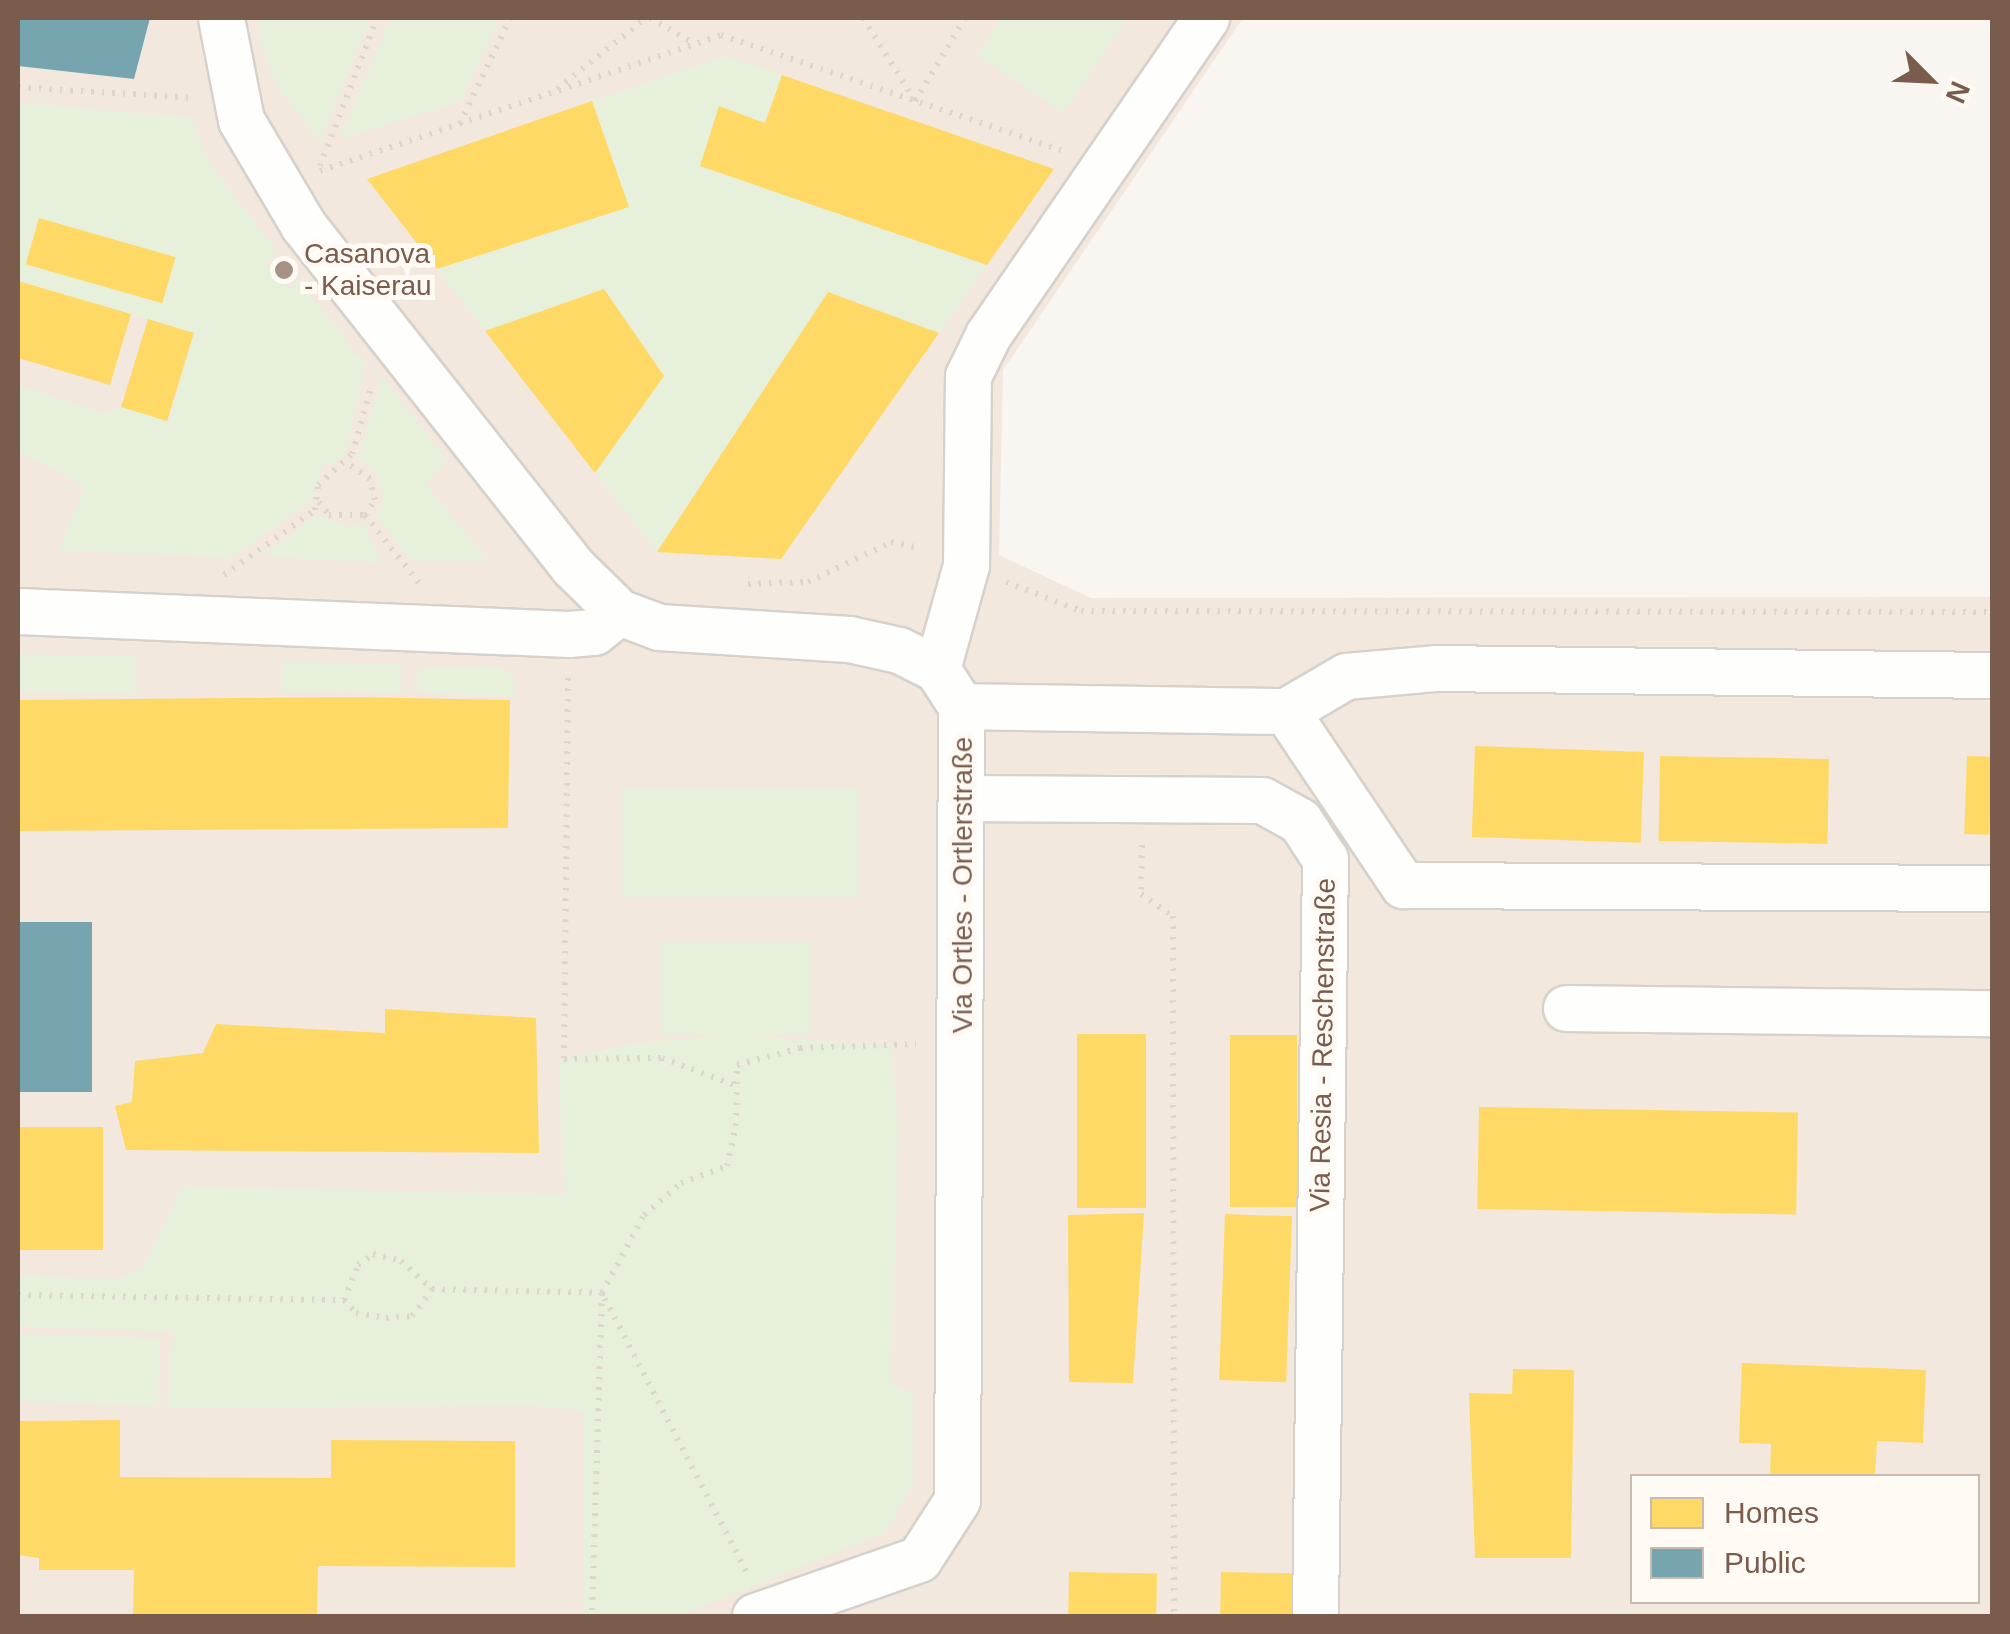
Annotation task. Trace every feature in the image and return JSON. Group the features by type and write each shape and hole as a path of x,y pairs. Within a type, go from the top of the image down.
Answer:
{"street":[{"path":"220,18 234,100 303,225 386,338 572,566 620,612 659,627 848,639 899,650 937,669 966,565 968,376 988,335 1206,18"},
{"path":"18,611 569,634 594,632 620,612"},
{"path":"961,706 1286,711 1346,676 1435,668 1992,675"},
{"name":"Via Ortles - Ortlerstraße","path":"761,1614 919,1559 957,1500 966,798 961,706 937,669"},
{"path":"1286,711 1403,885 1992,888"},
{"name":"Via Resia - Reschenstraße","path":"966,798 1144,794 1262,800 1300,820 1325,859 1315,1616"},
{"path":"1566,1008 1992,1012"}],"path":[{"path":"303,225 318,172 377,18"},
{"path":"460,124 510,18"},
{"path":"552,93 648,18 694,44"},
{"path":"863,18 914,100"},
{"path":"914,100 965,18"},
{"path":"318,172 721,35 1105,164"},
{"path":"18,86 234,100"},
{"path":"386,338 346,462 328,471 318,485 319,502 329,515 365,516 420,584"},
{"path":"346,462 370,479 375,500 365,516"},
{"path":"223,576 319,502"},
{"path":"736,586 808,582 891,542 966,565 1081,612 1992,612"},
{"path":"569,634 564,1059 662,1058 737,1086"},
{"path":"1144,794 1142,894 1173,916 1174,1616"},
{"path":"592,1616 602,1293 644,1214 681,1183 726,1166 738,1065 800,1048 963,1043"},
{"path":"344,1300 358,1265 372,1254 401,1261 432,1288 602,1293"},
{"path":"18,1295 344,1300 356,1314 412,1316 432,1288"},
{"path":"602,1293 761,1614"}],"shaded area":[{"path":"18,18 1243,18 1003,370 999,555 1091,598 1992,597 1992,1616 18,1616"}],"green space":[{"path":"260,18 370,18 320,142 277,86 259,39"},
{"path":"391,18 499,18 461,102 339,139"},
{"path":"1002,18 1127,18 1064,113 977,55"},
{"path":"725,56 782,75 765,123 719,107 700,166 987,265 939,333 828,292 657,552 595,473 664,376 604,289 485,331 437,269 629,207 592,101"},
{"path":"18,103 191,117 209,162 278,253 265,264 289,288 299,282 351,345 350,354 366,358 345,457 323,466 311,501 232,558 58,550 85,487 18,451 18,385 102,413 123,408 169,420 194,333 18,281"},
{"path":"382,376 447,460 426,484 489,562 412,562 376,517 383,500 377,475 358,458"},
{"path":"316,515 349,526 364,522 380,563 263,556"},
{"path":"18,654 135,656 134,694 18,692"},
{"path":"282,662 402,664 401,693 281,691"},
{"path":"418,667 501,667 514,678 516,697 416,692"},
{"path":"622,789 858,789 858,897 622,897"},
{"path":"661,942 812,942 811,1034 740,1035 891,1046 899,1127 891,1382 913,1395 914,1482 885,1533 678,1616 583,1616 584,1412 531,1405 168,1408 173,1332 18,1326 18,1275 118,1279 143,1268 183,1186 565,1195 558,1068 564,1059 627,1044 731,1035 661,1034"},
{"path":"18,1334 160,1339 158,1406 18,1401"}],"building: Homes":[{"path":"782,75 1054,169 987,265 700,166 719,106 765,123"},
{"path":"592,101 629,207 437,269 367,179"},
{"path":"39,218 175,257 162,303 26,264"},
{"path":"18,281 131,314 110,385 18,358"},
{"path":"604,289 664,376 595,473 485,331"},
{"path":"828,292 939,333 781,559 657,552"},
{"path":"148,319 194,333 167,421 121,407"},
{"path":"18,700 510,700 508,828 18,831"},
{"path":"1475,746 1644,752 1641,843 1472,837"},
{"path":"1660,756 1829,759 1827,844 1659,841"},
{"path":"1967,756 1992,757 1989,835 1964,834"},
{"path":"385,1009 536,1018 539,1153 126,1150 115,1106 132,1102 135,1061 203,1053 216,1024 385,1033"},
{"path":"1077,1034 1146,1034 1146,1208 1077,1208"},
{"path":"1230,1035 1297,1035 1297,1207 1230,1207"},
{"path":"1479,1107 1798,1113 1796,1215 1477,1209"},
{"path":"18,1127 103,1127 103,1250 18,1250"},
{"path":"1144,1213 1133,1383 1069,1382 1068,1215"},
{"path":"1225,1214 1292,1216 1286,1382 1219,1380"},
{"path":"1742,1363 1926,1370 1923,1443 1877,1441 1875,1474 1770,1474 1771,1444 1739,1443"},
{"path":"1513,1369 1574,1370 1571,1558 1475,1558 1469,1393 1512,1394"},
{"path":"120,1420 120,1477 331,1478 331,1440 515,1441 515,1567 318,1566 317,1616 133,1616 134,1570 39,1570 39,1558 18,1555 18,1421"},
{"path":"1069,1572 1157,1574 1156,1616 1068,1616"},
{"path":"1221,1572 1301,1573 1300,1616 1220,1616"}],"building: Public":[{"path":"18,18 150,18 134,79 18,66"},
{"path":"18,922 92,922 92,1092 18,1092"}],"place":[{"name":"Casanova - Kaiserau","path":"284,270"}]}
